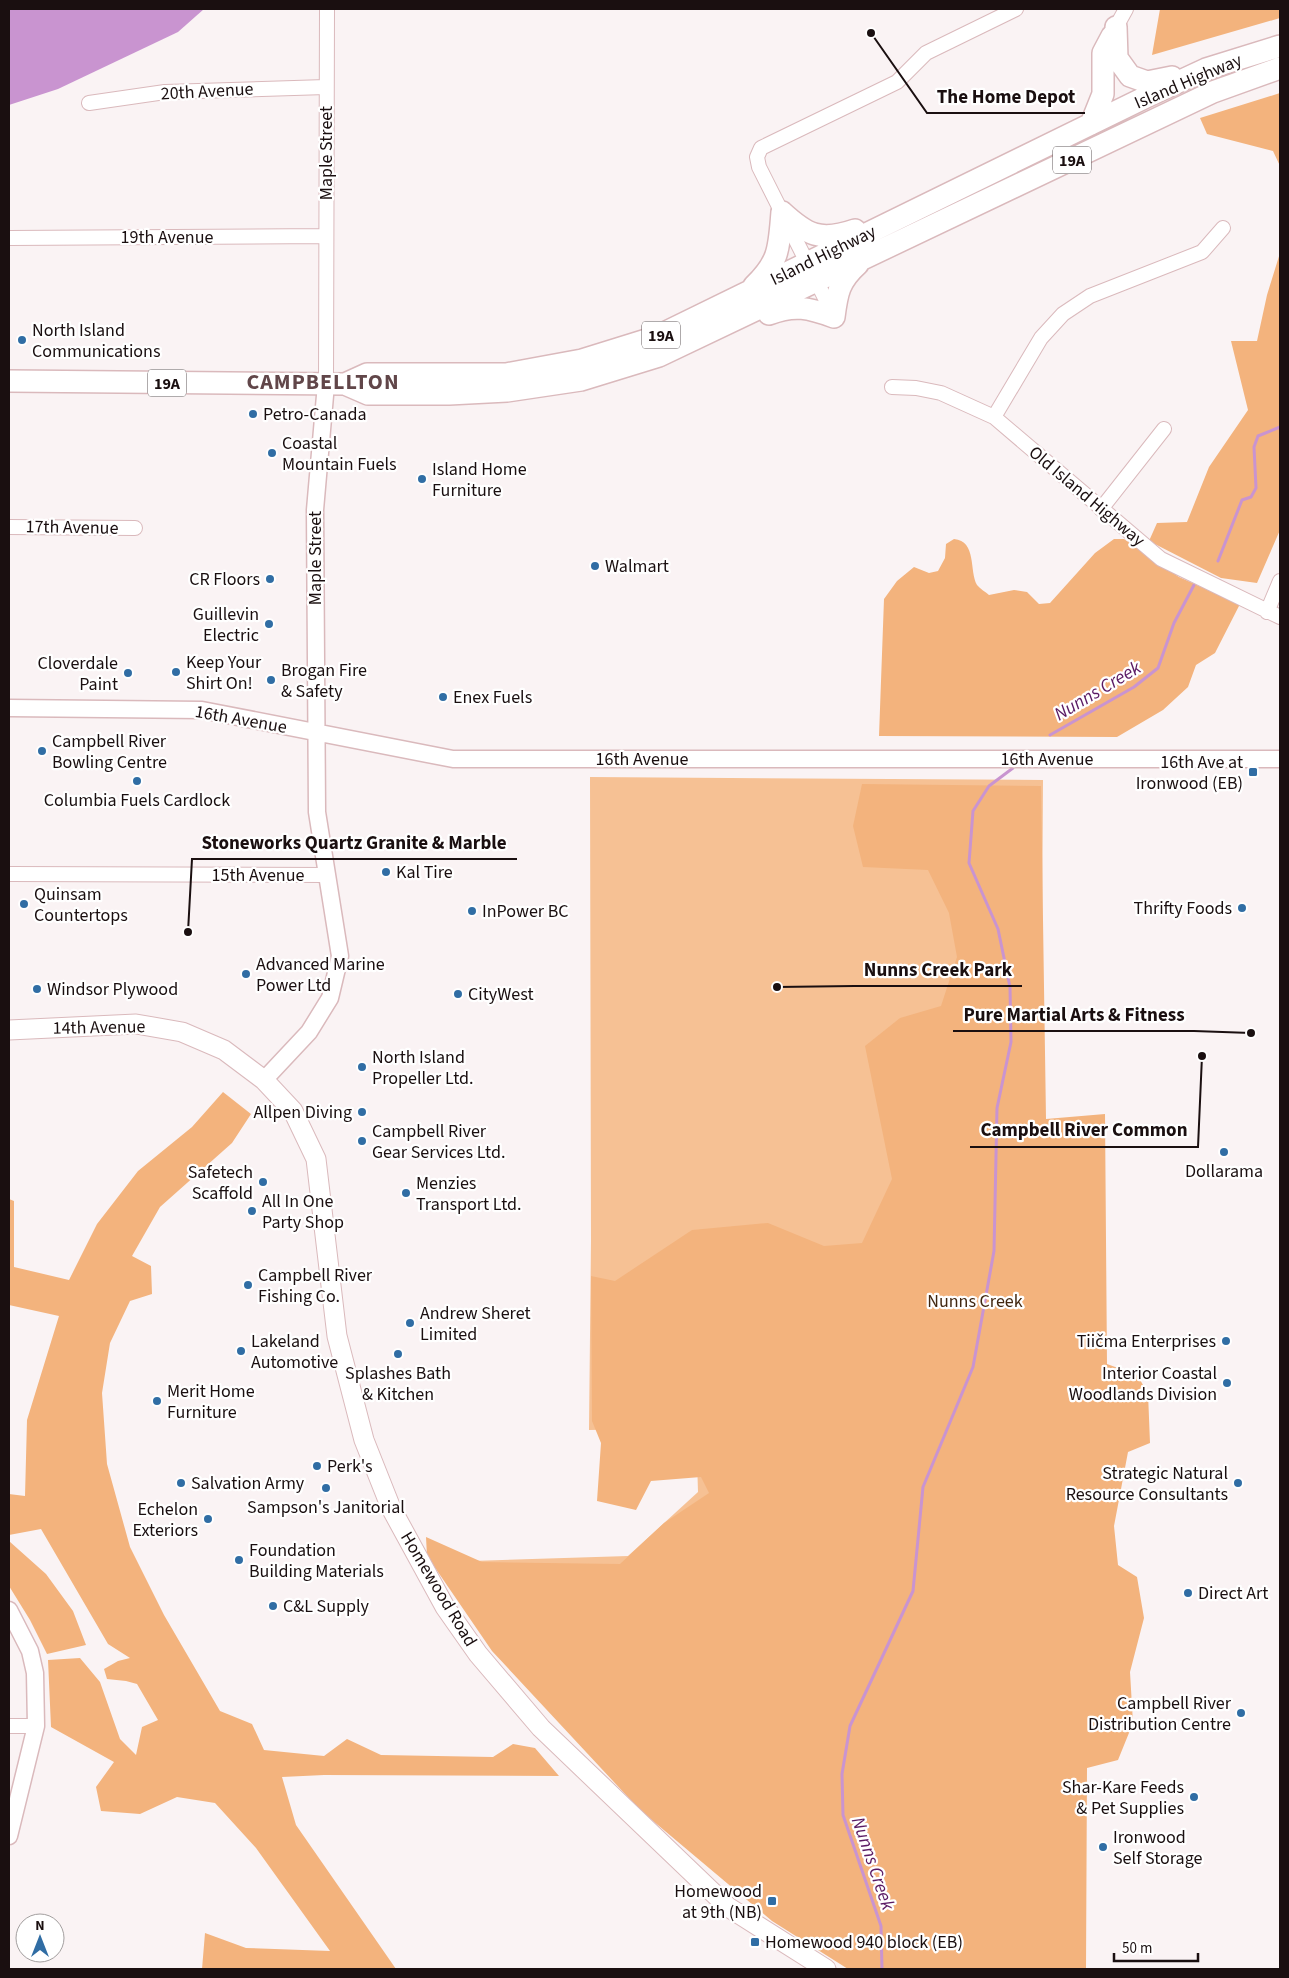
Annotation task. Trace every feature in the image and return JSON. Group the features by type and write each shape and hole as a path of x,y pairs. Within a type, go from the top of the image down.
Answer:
{"main road":[{"path":"1121,18 1118,58 1130,76 1147,82 1206,69"},
{"path":"1091,124 1103,94 1103,53 1121,18"},
{"name":"Island Highway","path":"9,382 335,384 368,394 449,394 506,391 581,380 660,356 928,204 1206,69 1280,46"},
{"name":"Island Highway","path":"335,384 367,374 506,374 582,360 656,337 746,293 811,272 866,258 1213,92 1280,68"},
{"path":"782,212 799,228 808,233 828,236 844,234 928,204"},
{"path":"746,293 770,267 778,254 782,212"},
{"path":"660,356 789,308 810,308 834,317 841,283 847,273 866,258"},
{"name":"14th Avenue","path":"9,1030 136,1024 182,1032 224,1050 264,1080"},
{"name":"Homewood Road","path":"264,1080 293,1111 316,1159 337,1336 364,1440 391,1508 446,1607 478,1654 541,1728 728,1907 826,1969"}],"street":[{"name":"Maple Street","path":"264,1080 309,1032 330,998 340,956 317,812 314,510 335,384 326,236 326,9"},
{"path":"834,317 759,167 757,157 762,148 897,82 926,53 1016,9"},
{"name":"20th Avenue","path":"89,103 165,92 326,87"},
{"path":"994,417 1041,338 1063,314 1090,296 1202,252 1223,228"},
{"name":"19th Avenue","path":"9,238 326,236"},
{"name":"Old Island Highway","path":"892,387 916,388 941,393 994,417 1161,559 1274,614"},
{"path":"1101,509 1164,429"},
{"name":"17th Avenue","path":"9,527 134,528"},
{"path":"1274,614 1280,581"},
{"name":"16th Avenue","path":"9,708 202,710 453,758 1280,759"},
{"name":"15th Avenue","path":"9,874 328,876"},
{"path":"9,1610 30,1651 35,1674 36,1726 9,1836"},
{"path":"9,1726 36,1726"}],"green space":[{"path":"1160,9 1280,9 1280,18 1152,55"},
{"path":"1280,93 1280,166 1273,151 1207,134 1200,118"},
{"path":"1280,253 1280,530 1257,583 1221,578 1149,541 1157,523 1187,522 1209,467 1248,410 1231,341 1257,341 1267,295"},
{"path":"954,539 966,545 977,585 989,595 1014,590 1027,592 1039,604 1050,603 1095,553 1114,539 1124,539 1179,577 1240,604 1215,653 1196,665 1188,687 1163,710 1117,737 879,736 884,599 897,581 914,567 929,573 938,571 945,558 946,544"},
{"path":"590,777 1043,780 1041,1119 849,1766 442,1562 628,1556 698,1492 696,1428 589,1430 591,1241"},
{"path":"862,784 1041,786 1046,1119 1105,1114 1107,1364 1137,1375 1148,1393 1150,1443 1128,1452 1114,1526 1118,1565 1137,1577 1144,1618 1130,1672 1133,1723 1118,1760 1087,1768 1086,1969 848,1969 772,1921 640,1810 492,1651 427,1556 426,1537 482,1562 620,1564 664,1523 709,1493 701,1477 651,1481 636,1510 597,1501 601,1443 592,1421 591,1276 615,1281 692,1230 768,1223 824,1246 862,1243 892,1179 865,1046 900,1018 941,1006 957,957 949,913 928,870 863,867 853,826"},
{"path":"223,1092 251,1114 232,1143 160,1207 132,1256 151,1266 152,1294 130,1301 110,1343 102,1393 107,1464 130,1547 164,1615 220,1711 252,1724 264,1750 324,1756 347,1739 381,1755 493,1757 513,1744 535,1748 559,1776 324,1775 282,1777 296,1825 396,1969 202,1969 205,1933 246,1948 330,1951 256,1848 215,1803 177,1797 140,1814 101,1811 96,1787 114,1762 51,1727 48,1660 80,1658 100,1682 120,1739 136,1755 142,1727 158,1720 137,1684 107,1679 104,1669 118,1661 130,1658 108,1644 41,1529 9,1535 9,1494 25,1496 27,1420 59,1316 9,1305 9,1199 14,1201 14,1267 69,1280 97,1224 138,1171 192,1127"},
{"path":"9,1541 46,1574 73,1611 86,1645 47,1654 30,1620 9,1586"}],"shaded area":[{"path":"9,9 204,9 178,32 58,89 9,105"}],"waterway":[{"name":"Nunns Creek","path":"1218,561 1242,500 1251,497 1256,488 1254,447 1258,436 1280,427"},
{"name":"Nunns Creek","path":"1050,735 1134,687 1158,668 1174,623 1194,585"},
{"name":"Nunns Creek","path":"882,1969 881,1926 843,1815 842,1774 850,1726 913,1591 923,1487 973,1367 994,1251 997,1108 1011,1042 1010,987 998,929 969,863 973,811 989,786 1013,768"}],"place":[{"name":"The Home Depot","path":"871,33"},
{"name":"North Island Communications","path":"22,340"},
{"name":"Petro-Canada","path":"253,414"},
{"name":"Coastal Mountain Fuels","path":"272,453"},
{"name":"Island Home Furniture","path":"422,479"},
{"name":"Walmart","path":"595,566"},
{"name":"CR Floors","path":"270,579"},
{"name":"Guillevin Electric","path":"269,624"},
{"name":"Keep Your Shirt On!","path":"176,672"},
{"name":"Cloverdale Paint","path":"128,673"},
{"name":"Brogan Fire & Safety","path":"271,680"},
{"name":"Enex Fuels","path":"443,697"},
{"name":"Campbell River Bowling Centre","path":"42,751"},
{"name":"16th Ave at Ironwood (EB)","path":"1253,772"},
{"name":"Columbia Fuels Cardlock","path":"137,781"},
{"name":"Kal Tire","path":"386,872"},
{"name":"Quinsam Countertops","path":"24,904"},
{"name":"Thrifty Foods","path":"1242,908"},
{"name":"InPower BC","path":"472,911"},
{"name":"Stoneworks Quartz Granite & Marble","path":"188,932"},
{"name":"Advanced Marine Power Ltd","path":"246,974"},
{"name":"Nunns Creek Park","path":"777,987"},
{"name":"Windsor Plywood","path":"37,989"},
{"name":"CityWest","path":"458,994"},
{"name":"Pure Martial Arts & Fitness","path":"1251,1033"},
{"name":"Campbell River Common","path":"1202,1056"},
{"name":"North Island Propeller Ltd.","path":"362,1067"},
{"name":"Allpen Diving","path":"362,1112"},
{"name":"Campbell River Gear Services Ltd.","path":"362,1141"},
{"name":"Dollarama","path":"1224,1152"},
{"name":"Safetech Scaffold","path":"263,1182"},
{"name":"Menzies Transport Ltd.","path":"406,1193"},
{"name":"All In One Party Shop","path":"252,1211"},
{"name":"Campbell River Fishing Co.","path":"248,1285"},
{"name":"Andrew Sheret Limited","path":"410,1323"},
{"name":"Tiičma Enterprises","path":"1226,1341"},
{"name":"Lakeland Automotive","path":"241,1351"},
{"name":"Splashes Bath & Kitchen","path":"398,1354"},
{"name":"Interior Coastal Woodlands Division","path":"1227,1383"},
{"name":"Merit Home Furniture","path":"157,1401"},
{"name":"Perk's","path":"317,1466"},
{"name":"Salvation Army","path":"181,1483"},
{"name":"Strategic Natural Resource Consultants","path":"1238,1483"},
{"name":"Sampson's Janitorial","path":"326,1488"},
{"name":"Echelon Exteriors","path":"208,1519"},
{"name":"Foundation Building Materials","path":"239,1560"},
{"name":"Direct Art","path":"1188,1593"},
{"name":"C&L Supply","path":"273,1606"},
{"name":"Campbell River Distribution Centre","path":"1241,1713"},
{"name":"Shar-Kare Feeds & Pet Supplies","path":"1194,1797"},
{"name":"Ironwood Self Storage","path":"1103,1847"},
{"name":"Homewood at 9th (NB)","path":"772,1901"},
{"name":"Homewood 940 block (EB)","path":"755,1942"}],"district":[{"name":"CAMPBELLTON","path":"323,381"}]}
